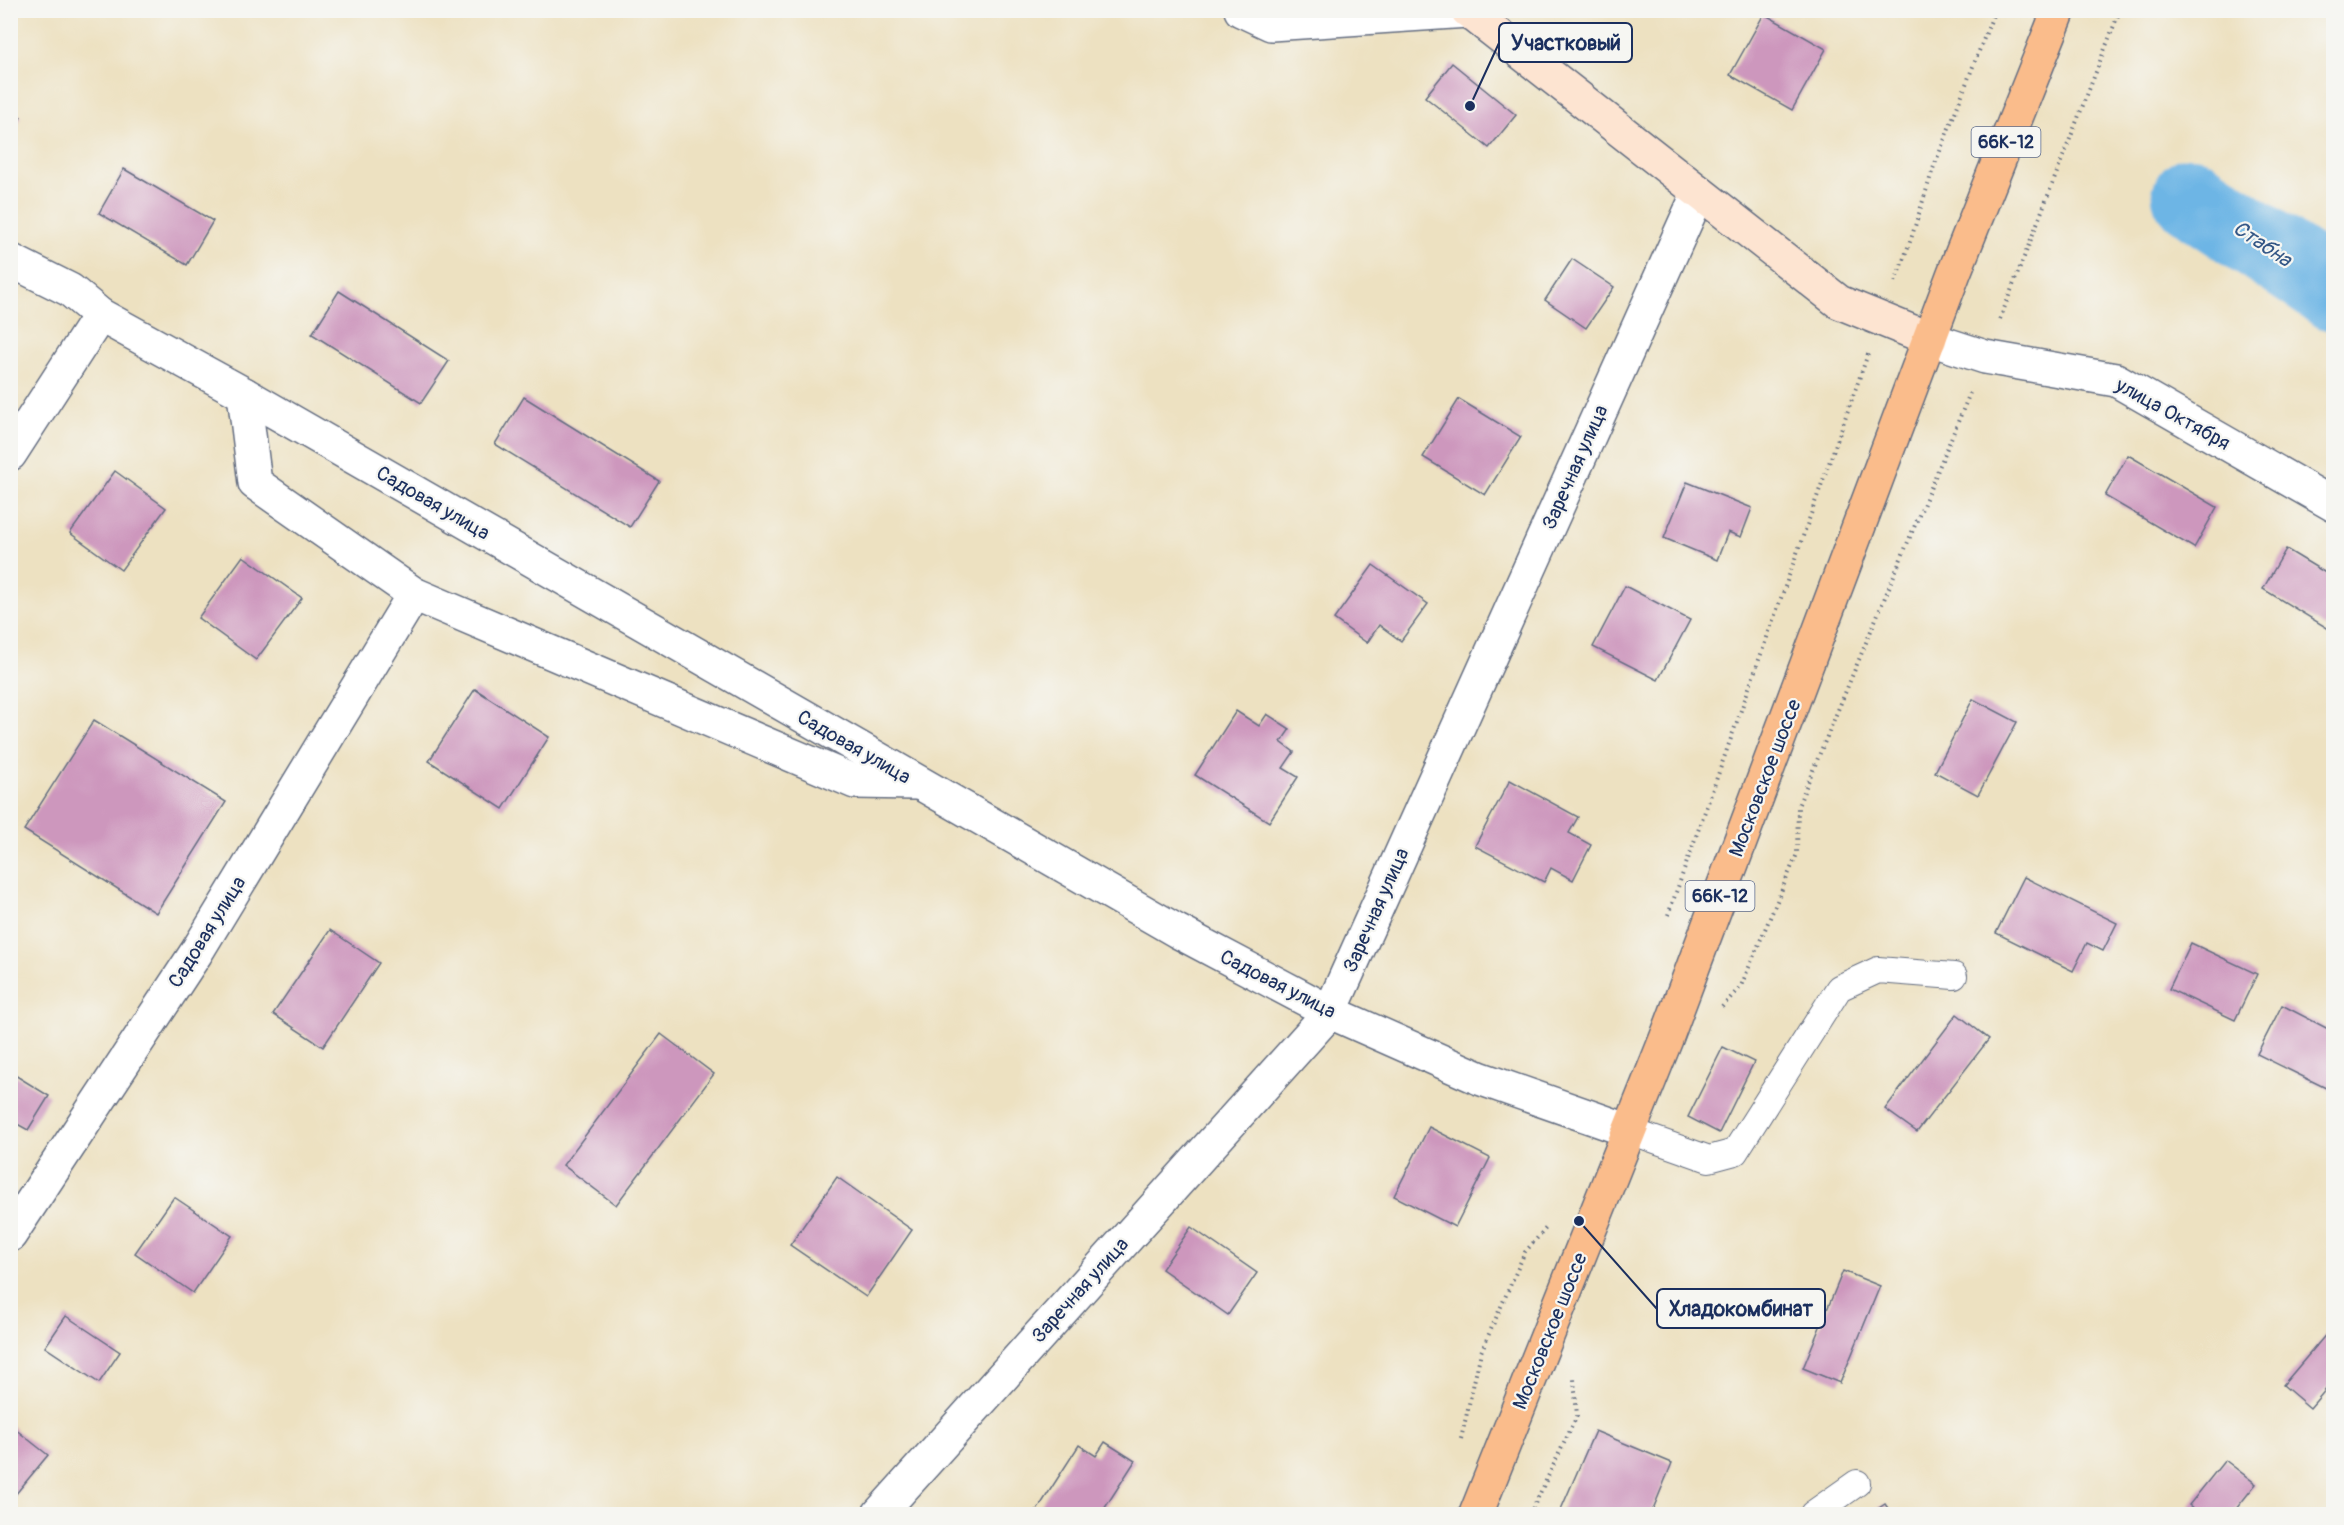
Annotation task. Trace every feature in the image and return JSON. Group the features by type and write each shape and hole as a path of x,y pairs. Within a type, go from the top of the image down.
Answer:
{"main road":[{"name":"Московское шоссе","path":"1476,1515 1630,1131 1954,273 2059,10"}],"street":[{"path":"1241,10 1271,24 1467,11 1839,302 1930,339"},
{"name":"Заречная улица","path":"879,1515 1330,1012 1699,192"},
{"name":"Садовая улица","path":"10,260 70,290 100,315 244,394 916,783 1177,931 1330,1012 1479,1078 1630,1131"},
{"path":"10,454 100,315"},
{"name":"улица Октября","path":"1930,339 1985,357 2116,380 2334,505"},
{"path":"244,394 255,483 414,594 855,782 916,783"},
{"name":"Садовая улица","path":"10,1234 196,953 414,594"}],"lane":[{"path":"1630,1131 1709,1159 1735,1152 1839,988 1878,970 1954,976"},
{"path":"1813,1515 1857,1483"}],"path":[{"path":"1664,925 1911,239 1933,169 1995,10"},
{"path":"1717,1012 1741,986 1797,854 1798,806 1985,357 2120,10"},
{"path":"1460,1445 1481,1352 1525,1252 1552,1221"},
{"path":"1530,1515 1577,1416 1574,1369"}],"building":[{"path":"1764,14 1826,49 1792,110 1730,75"},
{"path":"1452,63 1516,115 1489,148 1425,97"},
{"path":"10,110 21,117 10,135"},
{"path":"124,169 213,221 187,265 99,213"},
{"path":"1572,259 1614,287 1586,328 1545,300"},
{"path":"339,291 449,361 421,403 312,334"},
{"path":"524,397 659,481 630,527 495,444"},
{"path":"1459,399 1521,437 1485,495 1423,457"},
{"path":"2128,455 2217,507 2194,548 2105,496"},
{"path":"115,471 166,508 121,570 70,533"},
{"path":"1687,482 1752,508 1741,537 1728,532 1717,560 1664,538"},
{"path":"2286,549 2334,578 2332,631 2263,589"},
{"path":"243,556 302,598 256,660 198,618"},
{"path":"1373,565 1428,604 1401,641 1379,625 1367,643 1334,619"},
{"path":"1625,586 1690,620 1658,680 1593,647"},
{"path":"475,689 549,737 503,809 429,761"},
{"path":"1973,699 2017,722 1978,795 1935,772"},
{"path":"1236,711 1259,726 1267,714 1290,729 1281,742 1294,752 1283,768 1298,777 1269,822 1195,775"},
{"path":"94,720 226,802 156,913 24,830"},
{"path":"1510,780 1578,817 1569,833 1591,845 1573,880 1551,868 1544,882 1475,846"},
{"path":"2024,877 2117,923 2103,951 2087,943 2073,971 1996,933"},
{"path":"330,930 379,963 323,1047 273,1014"},
{"path":"2191,943 2257,974 2235,1020 2169,989"},
{"path":"2282,1005 2334,1032 2334,1092 2257,1054"},
{"path":"1957,1014 1989,1039 1917,1132 1885,1109"},
{"path":"661,1034 714,1074 616,1205 563,1165"},
{"path":"1723,1047 1754,1062 1719,1133 1688,1117"},
{"path":"10,1072 49,1096 28,1130 10,1120"},
{"path":"1429,1127 1490,1158 1455,1227 1394,1196"},
{"path":"837,1177 912,1230 866,1297 790,1245"},
{"path":"174,1197 232,1236 193,1293 135,1253"},
{"path":"1191,1227 1257,1273 1228,1315 1162,1269"},
{"path":"1843,1271 1880,1286 1840,1383 1803,1368"},
{"path":"66,1316 120,1352 99,1383 45,1347"},
{"path":"2334,1325 2334,1391 2328,1387 2310,1408 2283,1385"},
{"path":"10,1425 48,1455 10,1501"},
{"path":"1595,1431 1672,1463 1651,1514 1559,1514"},
{"path":"1105,1442 1135,1461 1101,1514 1040,1514 1036,1512 1079,1445 1096,1456"},
{"path":"2225,1460 2256,1484 2232,1514 2201,1514 2189,1505"},
{"path":"1885,1504 1892,1514 1870,1514"}],"waterway":[{"name":"Стабна","path":"2191,196 2334,292"}],"place":[{"name":"Участковый","path":"1470,106"},
{"name":"Хладокомбинат","path":"1579,1221"}]}
